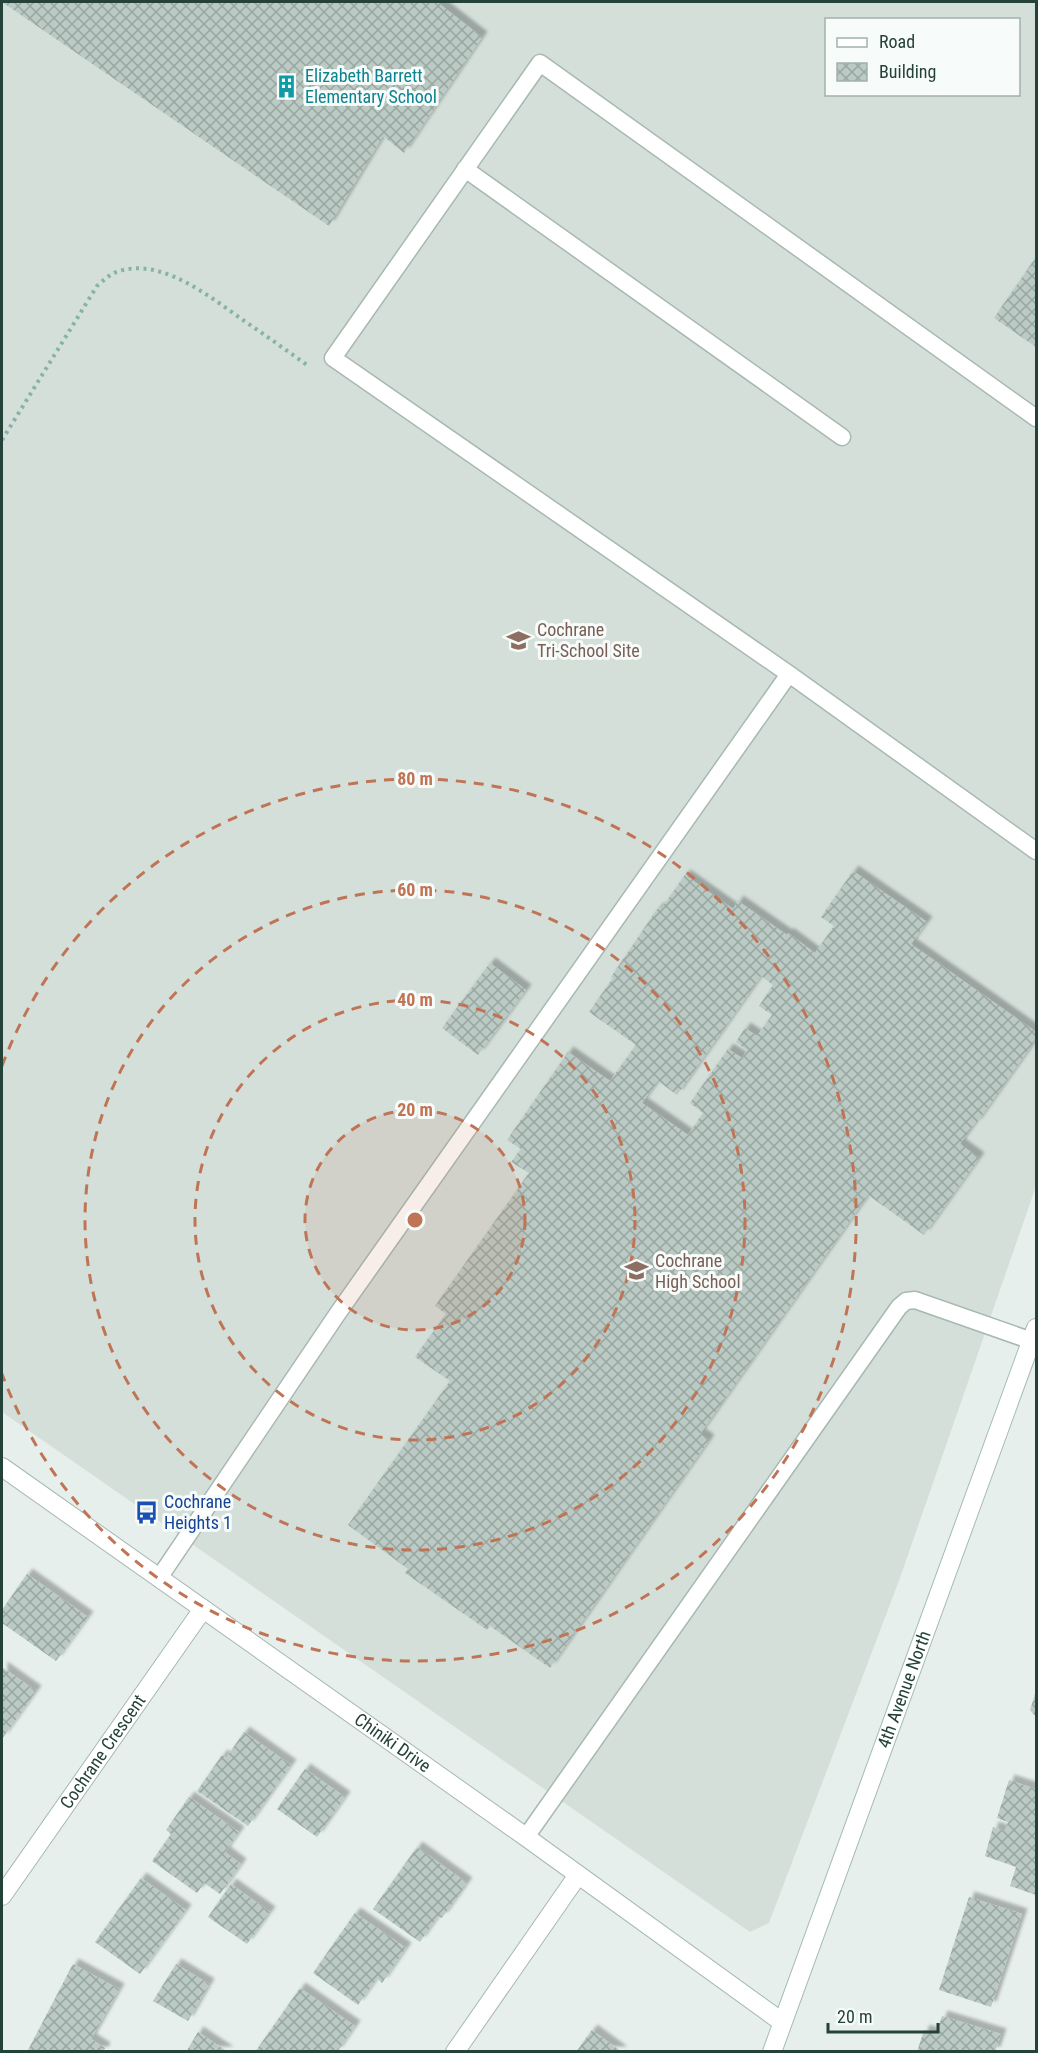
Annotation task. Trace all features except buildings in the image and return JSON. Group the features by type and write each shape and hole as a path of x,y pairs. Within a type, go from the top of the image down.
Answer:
{"street":[{"name":"4th Avenue North","path":"772,2052 1034,1335"},
{"name":"Chiniki Drive","path":"2,1467 782,2022"},
{"name":"Cochrane Crescent","path":"2,1896 203,1609"},
{"path":"455,2052 578,1875"}],"lane":[{"path":"1036,418 540,63 333,358 1036,850"},
{"path":"465,170 842,437"},
{"path":"159,1578 338,1313 789,675"},
{"path":"525,1837 898,1307 906,1301 915,1300 1034,1335"}],"path":[{"path":"2,440 96,286 112,273 125,269 163,273 200,290 316,371"}],"shaded area":[{"name":"Cochrane Tri-School Site","path":"2,2 1036,2 1036,1186 900,1578 769,1923 750,1932 2,1412"}],"place":[{"name":"Elizabeth Barrett Elementary School","path":"287,86"},
{"name":"Cochrane Tri-School Site","path":"519,640"},
{"name":"Cochrane High School","path":"637,1271"},
{"name":"Cochrane Heights 1","path":"146,1512"}]}
